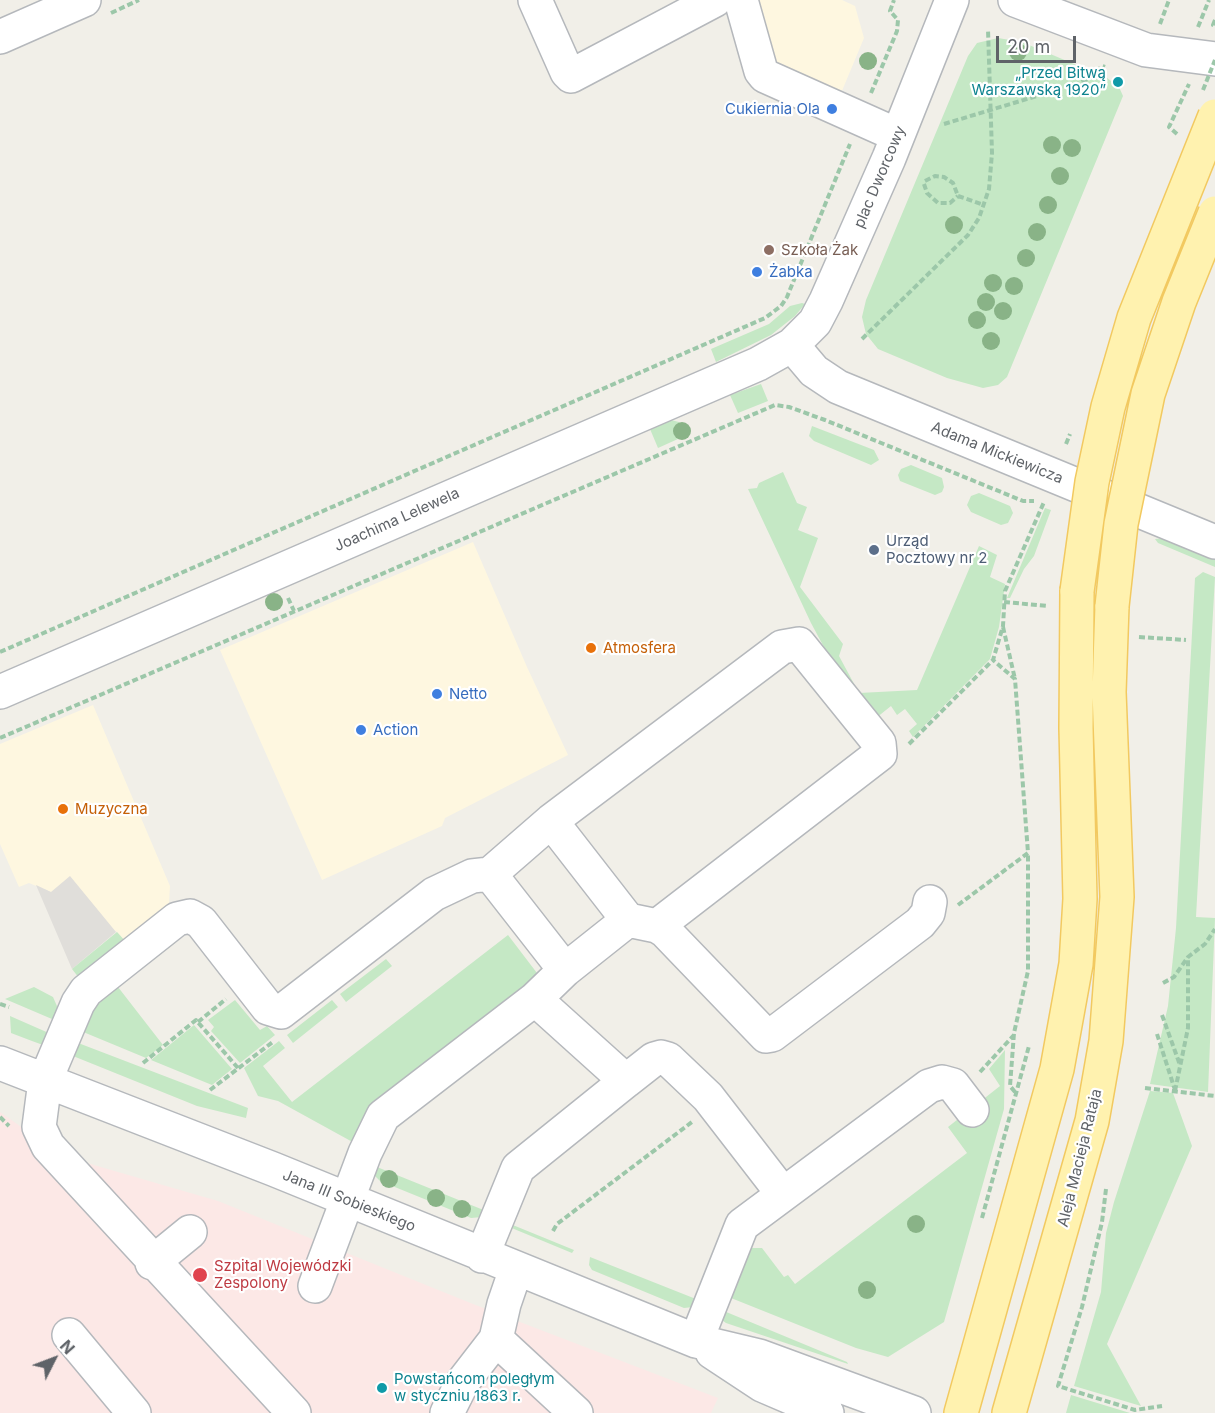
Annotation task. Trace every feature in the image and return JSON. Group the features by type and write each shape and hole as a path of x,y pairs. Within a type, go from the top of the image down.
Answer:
{"main road":[{"path":"961,1413 1057,1069 1076,964 1080,899 1076,728 1077,591 1092,482 1107,407 1134,318 1215,116"},
{"name":"Aleja Macieja Rataja","path":"1009,1413 1092,1121 1106,1041 1117,897 1109,692 1112,606 1121,524 1148,394 1179,302 1215,213"}],"street":[{"path":"0,37 84,0"},
{"path":"535,0 567,72 571,76 715,0"},
{"path":"741,0 761,71 765,76 897,135"},
{"name":"plac Dworcowy","path":"792,345 804,335 822,311 952,0"},
{"path":"1015,0 1146,50 1215,59"},
{"name":"Adama Mickiewicza","path":"792,345 814,371 838,387 1215,542"},
{"name":"Joachima Lelewela","path":"0,692 758,363 792,345"},
{"path":"294,1413 152,1263 48,1146 39,1127 45,1081 86,991 183,916 196,918 201,922 268,1008 281,1012 434,894 472,876 490,874 551,821 782,648 794,643 804,648 879,743 880,754 643,923 566,970 535,999 383,1116 346,1200 315,1286"},
{"path":"551,821 643,923 665,931 760,1032 769,1036 940,906"},
{"path":"490,874 566,970"},
{"path":"535,999 626,1081"},
{"path":"483,1256 518,1168 626,1081 661,1057 668,1059 708,1096 783,1194"},
{"name":"Jana III Sobieskiego","path":"0,1063 696,1341 759,1356 914,1413"},
{"path":"696,1341 737,1232 742,1225 929,1086 942,1082 953,1085 972,1110"},
{"path":"152,1263 190,1232"},
{"path":"447,1413 462,1383 496,1339 504,1304 516,1269"},
{"path":"69,1335 134,1413"},
{"path":"496,1339 576,1413"},
{"name":"Jana III Sobieskiego","path":"696,1341 762,1385 827,1413"}],"path":[{"path":"0,652 50,628 765,318 781,306 788,297 897,31 898,20 890,11 894,0"},
{"path":"1158,27 1169,0"},
{"path":"1199,23 1209,0"},
{"path":"1215,20 1213,25 1215,26"},
{"path":"862,339 968,235 984,206 991,177 988,29"},
{"path":"944,124 1080,83 1093,76 1102,66 1110,70"},
{"path":"958,196 950,203 938,203 927,193 925,183 935,176 944,177 953,183 958,196 984,206"},
{"path":"0,738 776,405 789,407 825,420 1023,501"},
{"path":"1004,603 1048,606"},
{"path":"1003,626 1015,679 1028,853 1028,971 1014,1033 1010,1070 1010,1086 1016,1092"},
{"path":"1134,637 1186,640"},
{"path":"993,660 1015,679"},
{"path":"940,906 1028,853"},
{"path":"1163,983 1174,978 1188,957 1205,944 1215,929"},
{"path":"1175,1091 1188,1021 1188,957"},
{"path":"0,1004 9,1007"},
{"path":"1162,1015 1180,1065"},
{"path":"144,1063 196,1020 238,1068"},
{"path":"1158,1034 1175,1091"},
{"path":"979,1230 1032,1035"},
{"path":"210,1090 281,1036"},
{"path":"1145,1088 1215,1096"},
{"path":"553,1231 557,1224 693,1122 708,1096"},
{"path":"1058,1386 1134,1412 1162,1406"}],"shaded area":[{"path":"751,0 842,0 855,6 864,38 839,98 769,67"},
{"path":"473,542 568,755 445,818 442,826 322,880 220,650"},
{"path":"93,705 170,886 169,904 165,911 126,942 117,932 51,892 29,883 19,887 0,844 0,744"},
{"path":"70,876 116,932 72,969 36,885 51,892"},
{"name":"Szpital Wojewódzki Zespolony","path":"0,1112 81,1169 87,1163 218,1201 473,1304 718,1398 711,1413 0,1413"}],"green space":[{"path":"998,38 1022,42 1107,78 1119,87 1123,96 1007,377 998,385 983,388 947,378 878,349 866,334 862,317 866,300 968,56 977,43"},
{"path":"805,304 795,316 771,335 716,362 711,349 769,324 790,306"},
{"path":"761,384 768,401 738,413 730,395"},
{"path":"671,420 679,422 689,434 658,448 650,429"},
{"path":"812,426 874,450 879,460 871,465 814,441 809,436"},
{"path":"911,465 942,478 944,487 942,492 935,495 900,481 898,475 901,469"},
{"path":"783,472 797,503 807,507 798,530 818,538 800,587 843,644 839,656 859,693 917,690 979,546 997,555 990,577 1005,584 999,627 990,659 913,737 909,731 917,724 905,709 897,715 891,706 876,718 847,690 811,623 748,489 757,488 759,483"},
{"path":"979,493 1010,506 1013,513 1008,523 1001,525 971,512 967,505 971,496"},
{"path":"1045,508 1051,510 1034,556 1024,569 1010,598 1007,598"},
{"path":"1164,538 1215,560 1215,567 1158,543 1155,539"},
{"path":"1203,572 1215,577 1196,917 1215,918 1208,1092 1150,1084 1168,1006 1176,928 1195,578"},
{"path":"117,932 127,943 79,978 72,969"},
{"path":"508,935 540,977 358,1145 278,1101 258,1096 244,1068 279,1041 285,1048 263,1066 292,1102"},
{"path":"173,942 175,943 118,987 163,1045 146,1058 76,1029 87,1006"},
{"path":"386,959 392,966 346,1002 340,994"},
{"path":"34,987 53,997 60,1013 59,1022 5,999"},
{"path":"235,1000 260,1030 267,1026 275,1035 240,1063 211,1031 214,1027 208,1020"},
{"path":"332,1000 338,1007 293,1043 287,1035"},
{"path":"10,1016 51,1034 43,1045 11,1033"},
{"path":"194,1025 232,1069 212,1085 151,1060"},
{"path":"73,1041 248,1108 246,1118 197,1106 73,1056"},
{"path":"1005,1050 1004,1109 944,1322 888,1357 856,1348 726,1296 749,1248 762,1248 784,1277 788,1275 795,1284 967,1153 948,1127 1000,1086 989,1069"},
{"path":"1150,1091 1173,1093 1192,1146 1107,1344 1141,1406 1074,1386 1101,1292 1106,1233"},
{"path":"372,1165 486,1211 482,1217 471,1218 380,1181 372,1173"},
{"path":"503,1221 574,1250 572,1253 502,1224"},
{"path":"590,1257 701,1301 693,1307 684,1308 592,1270 589,1265"},
{"path":"719,1309 848,1364 726,1323 719,1318"},
{"path":"1071,1395 1130,1413 1066,1413"}],"place":[{"name":"„Przed Bitwą Warszawską 1920”","path":"1118,82"},
{"name":"Cukiernia Ola","path":"832,109"},
{"name":"Szkoła Żak","path":"769,250"},
{"name":"Żabka","path":"757,272"},
{"name":"Urząd Pocztowy nr 2","path":"874,550"},
{"name":"Atmosfera","path":"591,648"},
{"name":"Netto","path":"437,694"},
{"name":"Action","path":"361,730"},
{"name":"Muzyczna","path":"63,809"},
{"name":"Szpital Wojewódzki Zespolony","path":"200,1275"},
{"name":"Powstańcom poległym w styczniu 1863 r.","path":"382,1388"}]}
